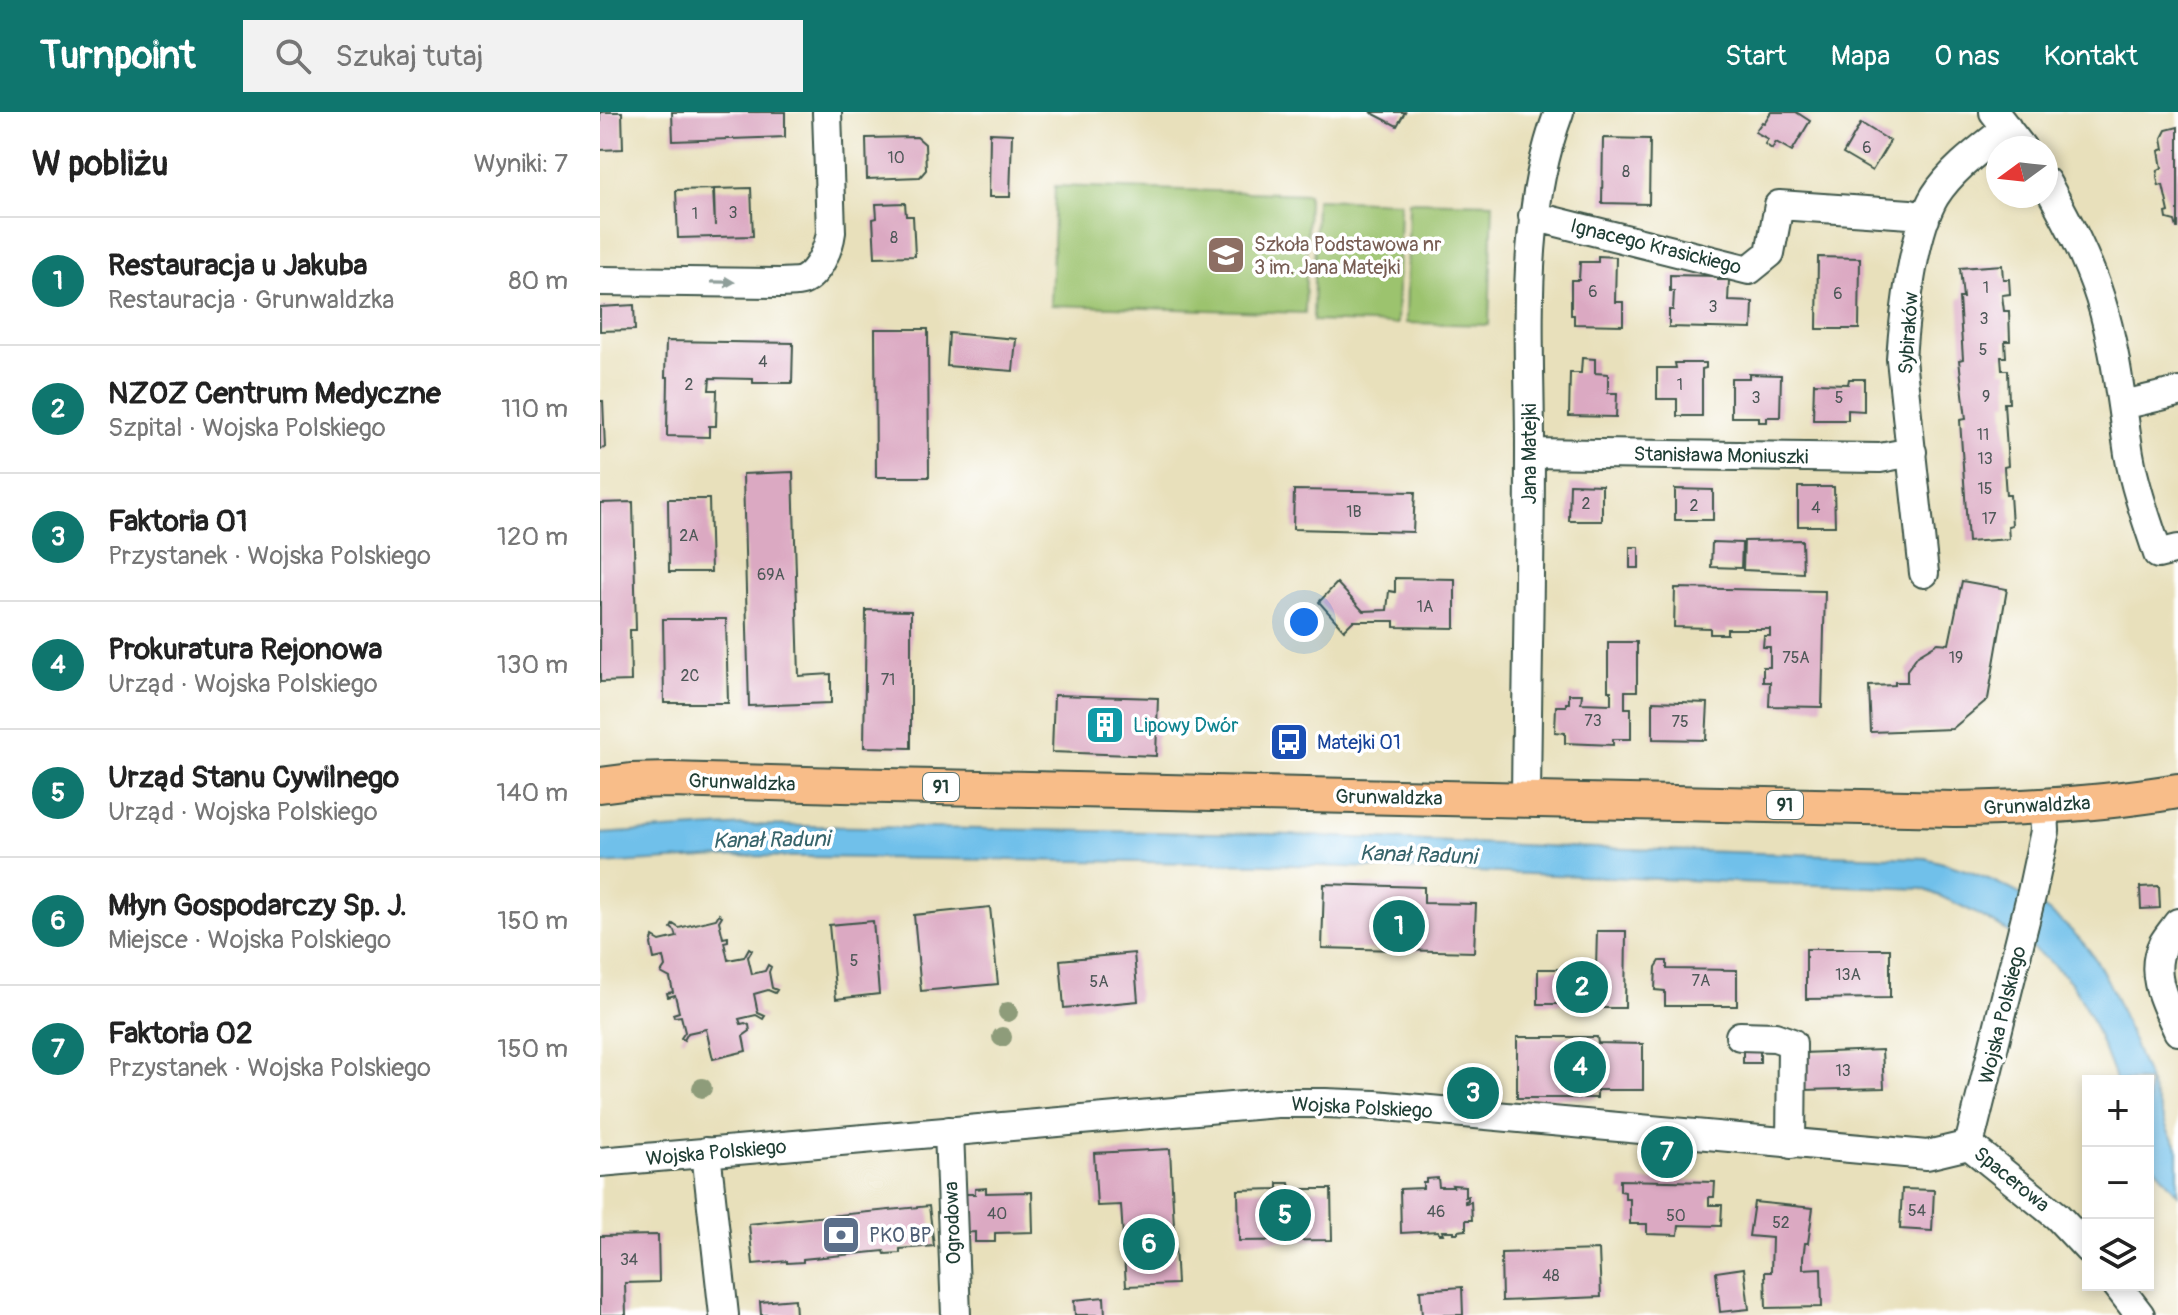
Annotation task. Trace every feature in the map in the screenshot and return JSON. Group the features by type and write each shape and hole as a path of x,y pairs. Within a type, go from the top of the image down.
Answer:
{"main road":[{"name":"Grunwaldzka","path":"600,785 681,780 1954,809 2044,808 2178,791"}],"street":[{"path":"600,281 782,283 803,280 821,262 831,232 827,112"},
{"name":"Jana Matejki","path":"1526,800 1529,259 1545,150 1559,112"},
{"name":"Sybiraków","path":"1924,573 1901,359 1909,294 1925,219 1935,195 1961,165 2008,129"},
{"path":"2058,204 2081,247 2095,284 2111,341 2139,499 2158,554 2178,549"},
{"name":"Ignacego Krasickiego","path":"1533,216 1749,270 1770,253 1779,205 1910,214 1925,219"},
{"path":"2123,405 2178,392"},
{"name":"Stanisława Moniuszki","path":"1530,453 1880,458 1912,452"},
{"name":"Wojska Polskiego","path":"600,1162 1277,1103 1325,1103 1458,1113 1927,1155 1969,1145 2032,892 2045,831 2044,808"},
{"path":"2178,923 2162,945 2157,982 2178,1031"},
{"path":"1740,1036 1775,1037 1792,1043 1791,1144"},
{"name":"Ogrodowa","path":"949,1131 956,1315"},
{"name":"Spacerowa","path":"1969,1145 2057,1216 2082,1243"},
{"path":"706,1152 724,1315"},
{"path":"2122,1291 2140,1315"}],"green space":[{"path":"1055,186 1308,194 1305,313 1051,305"},
{"path":"1316,199 1400,202 1397,324 1313,321"},
{"path":"1409,201 1493,203 1489,325 1406,323"}],"water":[{"name":"Kanał Raduni","path":"747,825 1267,834 1925,858 2011,889 2069,928 2104,974 2146,1075 2114,1075 2076,990 2046,959 2003,928 1923,889 1266,864 739,856 600,864 600,834"},
{"path":"2154,1095 2178,1147 2178,1194 2154,1166"}],"building":[{"path":"600,112 622,112 623,149 600,150"},
{"path":"672,112 785,112 785,137 673,141"},
{"path":"1370,112 1405,112 1397,126"},
{"path":"1771,112 1796,112 1810,121 1792,151 1776,142 1772,149 1765,144 1768,139 1755,132"},
{"path":"1861,123 1890,141 1872,171 1843,154"},
{"path":"2178,127 2177,228 2175,221 2167,219 2166,213 2169,212 2163,185 2159,186 2157,178 2158,170 2162,168 2159,151 2164,149 2162,138 2166,130"},
{"path":"990,133 1012,134 1010,197 989,197"},
{"path":"917,137 925,144 926,170 920,177 867,179 866,138"},
{"path":"1603,138 1650,139 1649,204 1602,203"},
{"path":"751,188 753,236 678,238 676,190 713,189 715,226 714,189"},
{"path":"905,203 906,216 913,216 915,256 875,257 873,219 877,218 876,204"},
{"path":"1598,256 1616,257 1615,302 1623,302 1623,325 1574,324 1571,280 1579,280 1580,262 1598,262"},
{"path":"1818,257 1860,258 1859,329 1817,329"},
{"path":"2002,265 2003,279 2009,279 2010,294 2002,295 2004,311 2009,311 2010,341 2005,341 2006,357 2001,357 2002,370 2008,370 2009,403 2004,403 2008,466 2004,467 2012,525 2008,526 2009,539 1968,542 1960,420 1966,419 1959,360 1963,359 1960,268"},
{"path":"1670,275 1718,276 1718,280 1729,280 1728,301 1753,302 1752,329 1669,327 1674,291 1670,291"},
{"path":"634,305 635,330 600,331 600,307"},
{"path":"875,329 928,329 929,477 876,477"},
{"path":"949,333 1016,339 1013,371 947,366"},
{"path":"666,341 793,343 792,383 710,378 709,390 717,390 716,426 709,426 709,437 667,436"},
{"path":"1582,358 1595,359 1595,373 1608,374 1608,393 1617,393 1616,417 1569,416 1570,373 1581,373"},
{"path":"1675,363 1706,363 1706,368 1702,369 1702,416 1677,416 1677,399 1657,399 1657,368 1676,368"},
{"path":"1749,374 1781,375 1780,417 1767,417 1767,422 1759,422 1759,417 1731,417 1731,378 1749,378"},
{"path":"1849,379 1864,379 1864,411 1848,410 1848,420 1813,420 1814,383 1848,384"},
{"path":"600,401 603,401 605,448 600,449"},
{"path":"793,472 799,676 831,674 831,703 749,706 743,474"},
{"path":"1570,484 1602,485 1602,521 1569,521"},
{"path":"1798,487 1834,487 1835,526 1798,526"},
{"path":"1675,489 1713,490 1713,520 1675,520"},
{"path":"1294,490 1415,492 1413,532 1293,529"},
{"path":"668,499 709,499 711,572 669,572"},
{"path":"633,502 636,630 630,630 631,681 600,682 600,503"},
{"path":"1802,540 1803,573 1743,570 1744,541"},
{"path":"1712,542 1742,543 1741,568 1711,567"},
{"path":"1630,547 1639,547 1639,568 1630,568"},
{"path":"1395,578 1455,579 1455,628 1394,627 1394,621 1353,621 1344,630 1319,602 1337,583 1363,611 1387,610 1389,591 1395,592"},
{"path":"1962,581 2007,589 1988,699 1952,729 1871,732 1869,686 1907,682 1907,670 1918,655 1938,643 1949,644"},
{"path":"1675,588 1825,591 1822,707 1769,706 1770,682 1763,682 1763,667 1770,667 1770,647 1763,647 1764,636 1770,636 1770,629 1727,629 1727,634 1710,634 1710,628 1674,627"},
{"path":"866,610 911,611 911,748 864,747"},
{"path":"663,619 726,619 728,703 664,703"},
{"path":"1608,642 1637,642 1637,691 1625,691 1625,708 1631,708 1631,739 1613,739 1613,745 1565,743 1565,733 1555,732 1556,706 1566,706 1569,694 1582,694 1581,703 1611,704"},
{"name":"Lipowy Dwór","path":"1054,695 1158,698 1156,756 1052,752"},
{"path":"1653,701 1708,703 1706,740 1653,739"},
{"path":"1324,884 1424,887 1424,903 1476,904 1474,952 1322,948"},
{"path":"2159,886 2160,908 2141,909 2140,887"},
{"path":"990,907 998,984 921,991 914,915"},
{"path":"719,914 722,916 719,921 723,938 728,937 728,941 724,942 728,960 744,957 749,948 752,950 748,957 752,974 765,971 768,965 771,967 772,988 777,990 775,993 768,990 754,994 758,1013 765,1016 763,1019 756,1015 739,1019 741,1024 749,1025 750,1031 743,1036 746,1051 713,1059 706,1029 688,1033 684,1040 681,1038 685,1032 681,1016 674,1017 673,1014 679,1012 675,995 668,997 667,993 673,992 670,978 661,973 665,967 663,957 654,959 651,944 653,937 660,941 677,937 671,928 673,924 679,928 716,919"},
{"path":"873,921 879,994 836,999 829,925"},
{"path":"1597,931 1626,931 1625,1008 1598,1008 1598,1004 1538,1004 1538,969 1596,969"},
{"path":"1806,949 1890,949 1890,998 1806,999"},
{"path":"1134,953 1138,1001 1064,1008 1060,960"},
{"path":"1660,961 1667,961 1667,969 1737,970 1737,1006 1665,1006 1665,991 1655,990 1656,967"},
{"path":"1517,1037 1597,1037 1598,1043 1643,1044 1643,1090 1597,1090 1597,1098 1517,1098"},
{"path":"1743,1050 1760,1050 1760,1063 1743,1063"},
{"path":"1882,1050 1884,1088 1804,1090 1802,1053"},
{"path":"1170,1149 1177,1284 1126,1286 1121,1205 1097,1206 1094,1153"},
{"path":"1438,1178 1439,1187 1465,1186 1468,1200 1465,1203 1471,1202 1472,1220 1466,1220 1466,1230 1458,1233 1442,1231 1443,1234 1438,1231 1401,1233 1400,1189 1423,1188 1426,1179"},
{"path":"1620,1180 1715,1182 1714,1197 1709,1197 1709,1205 1722,1205 1721,1226 1679,1225 1678,1235 1647,1234 1647,1224 1630,1224 1630,1199 1625,1199 1625,1192 1620,1191"},
{"path":"1278,1183 1289,1183 1290,1189 1331,1189 1332,1240 1239,1241 1238,1190 1278,1189"},
{"path":"986,1188 986,1193 1032,1192 1033,1232 995,1233 995,1242 975,1242 975,1232 962,1233 960,1194 975,1194 975,1189"},
{"path":"1902,1189 1934,1190 1932,1231 1900,1229"},
{"path":"1754,1202 1813,1208 1803,1269 1821,1268 1822,1307 1766,1308 1765,1272 1771,1272 1772,1238 1749,1236"},
{"name":"PKO BP","path":"929,1206 934,1246 900,1249 900,1253 885,1254 884,1251 803,1259 803,1262 753,1264 749,1224"},
{"path":"658,1235 659,1282 625,1283 626,1315 600,1315 600,1236"},
{"path":"1599,1250 1601,1297 1502,1301 1501,1253"},
{"path":"1744,1268 1749,1309 1720,1312 1716,1272"},
{"path":"1462,1287 1463,1315 1422,1315 1420,1290"},
{"path":"1104,1297 1105,1315 1075,1315 1074,1300"},
{"path":"795,1299 796,1315 761,1315 760,1302"}],"place":[{"name":"Szkoła Podstawowa nr 3 im. Jana Matejki","path":"1226,255"},
{"name":"Lipowy Dwór","path":"1105,725"},
{"name":"Matejki 01","path":"1289,742"},
{"name":"Restauracja u Jakuba","path":"1399,926"},
{"name":"NZOZ Centrum Medyczne","path":"1582,987"},
{"name":"Prokuratura Rejonowa","path":"1580,1067"},
{"name":"Faktoria 01","path":"1473,1093"},
{"name":"Faktoria 02","path":"1667,1152"},
{"name":"Urząd Stanu Cywilnego","path":"1285,1215"},
{"name":"PKO BP","path":"841,1235"},
{"name":"Młyn Gospodarczy Sp. J.","path":"1149,1244"}]}
